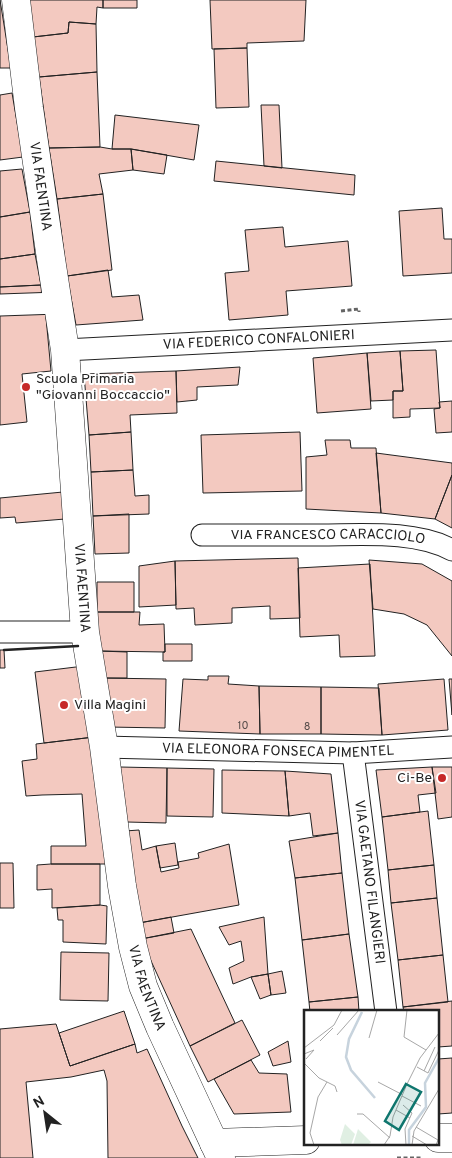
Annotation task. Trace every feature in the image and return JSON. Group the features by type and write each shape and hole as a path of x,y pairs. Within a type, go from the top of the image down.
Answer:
{"street":[{"name":"VIA FAENTINA","path":"16,0 29,108 66,350 85,632 104,747 122,886 133,947 141,976 160,1027 218,1150"},
{"path":"0,305 58,304"},
{"name":"VIA FEDERICO CONFALONIERI","path":"66,350 452,330"},
{"name":"VIA FRANCESCO CARACCIOLO","path":"202,535 391,536 421,539 452,550"},
{"path":"0,632 85,632"},
{"name":"VIA ELEONORA FONSECA PIMENTEL","path":"104,747 352,753 452,747"},
{"name":"VIA GAETANO FILANGIERI","path":"352,753 386,1010"},
{"path":"218,1150 304,1140"}],"building":[{"path":"0,0 11,68 0,68"},
{"path":"29,0 103,0 103,8 97,7 96,24 69,22 68,33 33,37"},
{"path":"103,0 137,0 137,8 103,8"},
{"path":"210,0 306,0 304,41 247,43 247,48 212,49"},
{"path":"69,22 96,24 97,72 39,77 33,37 68,33"},
{"path":"247,48 249,107 216,108 214,49"},
{"path":"97,72 100,147 49,148 39,77"},
{"path":"12,93 23,157 0,160 0,95"},
{"path":"261,105 279,105 282,168 264,166"},
{"path":"115,115 199,125 194,160 131,149 112,149"},
{"path":"100,147 131,149 133,170 99,174 103,194 57,199 49,148"},
{"path":"131,149 167,155 164,174 133,170"},
{"path":"216,161 355,175 354,195 214,181"},
{"path":"22,169 30,212 0,217 0,171"},
{"path":"103,194 112,270 67,276 57,199"},
{"path":"442,208 444,239 452,239 452,273 403,276 399,211"},
{"path":"30,212 35,254 0,259 0,217"},
{"path":"283,227 285,247 348,241 352,286 286,291 288,315 229,320 225,273 249,271 245,230"},
{"path":"35,254 41,285 0,287 0,259"},
{"path":"108,270 112,297 139,295 143,320 76,325 67,276"},
{"path":"41,285 42,300 0,302 0,287"},
{"path":"45,307 51,371 22,374 27,422 0,425 0,309"},
{"path":"436,350 440,408 410,409 410,417 393,418 393,391 403,391 400,351"},
{"path":"400,351 403,391 393,391 393,400 371,401 367,353"},
{"path":"367,353 371,409 317,413 313,358"},
{"path":"240,367 238,385 197,387 197,400 177,402 176,371"},
{"path":"176,371 177,413 130,415 131,432 89,435 84,374"},
{"path":"452,401 452,432 436,433 434,409 440,408 439,402"},
{"path":"131,432 133,470 91,472 89,435"},
{"path":"300,432 302,491 203,493 201,435"},
{"path":"325,440 350,440 351,448 376,448 381,513 306,509 306,457 327,455"},
{"path":"376,453 452,463 452,475 435,519 381,513"},
{"path":"133,470 135,496 149,495 149,514 93,516 91,472"},
{"path":"452,475 452,528 435,519"},
{"path":"63,492 65,519 16,523 15,517 0,518 0,498"},
{"path":"129,514 129,553 95,554 93,516"},
{"path":"298,558 300,618 270,619 270,606 232,608 232,623 195,625 194,608 176,609 175,561"},
{"path":"369,560 422,564 452,581 452,656 427,625 404,614 373,609"},
{"path":"175,561 176,605 139,607 139,566"},
{"path":"370,564 375,656 340,657 339,635 300,637 298,568"},
{"path":"97,582 134,582 134,612 97,612"},
{"path":"97,612 140,612 139,625 164,624 165,652 99,651"},
{"path":"165,644 192,644 192,661 163,661"},
{"path":"0,650 4,650 5,668 0,668"},
{"path":"99,651 127,652 127,678 101,678"},
{"name":"Villa Magini","path":"84,666 94,737 44,743 35,672"},
{"path":"208,676 229,676 228,684 259,686 260,734 179,731 183,679 208,680"},
{"path":"101,678 166,679 165,728 108,727"},
{"path":"444,679 448,730 382,735 378,684"},
{"path":"449,679 452,679 452,715"},
{"path":"259,686 321,687 321,734 260,734"},
{"path":"321,687 379,688 382,735 321,734"},
{"path":"94,737 112,864 51,864 51,846 86,846 82,794 26,796 22,761 37,759 36,744"},
{"path":"120,767 167,768 166,823 127,822"},
{"path":"432,767 436,793 418,795 420,812 382,817 376,770"},
{"path":"432,767 452,767 452,817 438,819"},
{"path":"167,768 214,769 213,817 167,816"},
{"path":"222,770 285,771 289,816 222,813"},
{"path":"285,771 331,774 338,833 313,836 310,813 289,816"},
{"path":"428,811 434,865 388,870 382,817"},
{"path":"139,830 142,850 156,846 161,872 179,868 178,862 199,858 198,853 229,844 239,905 139,923 125,831"},
{"path":"338,833 342,873 295,878 289,841"},
{"path":"175,843 178,865 160,868 156,846"},
{"path":"0,863 13,863 14,908 0,908"},
{"path":"100,864 100,905 52,908 52,889 37,890 37,865"},
{"path":"434,865 437,898 391,903 388,870"},
{"path":"342,873 349,934 302,940 295,878"},
{"path":"437,898 443,955 398,960 391,903"},
{"path":"107,906 106,944 63,942 63,920 58,920 57,908"},
{"path":"171,917 174,933 141,939 139,923"},
{"path":"264,917 268,974 251,977 233,984 229,968 244,961 241,941 229,945 219,927"},
{"path":"191,929 235,1023 190,1046 141,939"},
{"path":"349,934 358,997 309,1002 302,940"},
{"path":"61,952 109,953 108,1001 60,1000"},
{"path":"443,955 448,1002 403,1007 398,960"},
{"path":"282,971 286,993 271,995 268,974"},
{"path":"268,974 271,995 260,999 251,977"},
{"path":"358,997 359,1010 310,1010 309,1002"},
{"path":"452,1001 452,1046 440,1047 440,1010 404,1010 403,1007"},
{"path":"124,1011 135,1044 70,1066 59,1033"},
{"path":"242,1020 260,1055 208,1082 190,1046"},
{"path":"56,1024 70,1066 135,1044 137,1053 147,1049 198,1158 108,1158 107,1081 104,1070 71,1077 26,1082 33,1158 0,1158 0,1029"},
{"path":"288,1041 291,1062 273,1066 268,1052"},
{"path":"452,1058 452,1113 440,1114 440,1059"},
{"path":"251,1060 259,1073 287,1074 291,1112 234,1114 214,1079"}],"wall":[{"path":"4,650 78,646"}],"place":[{"name":"Scuola Primaria \"Giovanni Boccaccio\"","path":"26,387"},
{"name":"Villa Magini","path":"64,705"},
{"name":"Ci-Be","path":"442,778"}]}
